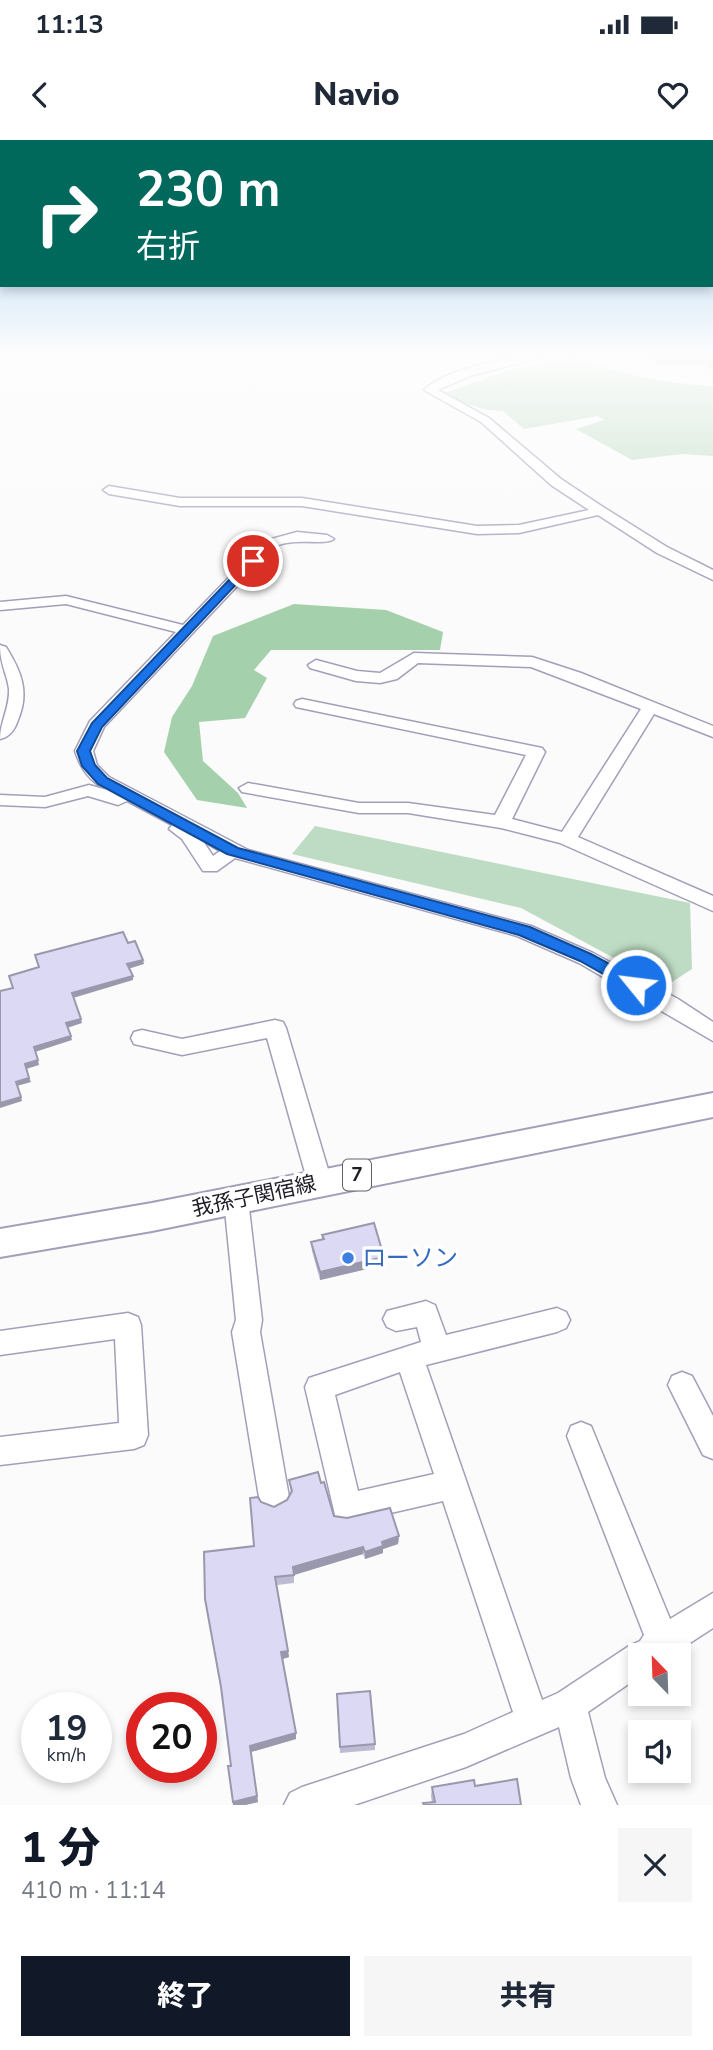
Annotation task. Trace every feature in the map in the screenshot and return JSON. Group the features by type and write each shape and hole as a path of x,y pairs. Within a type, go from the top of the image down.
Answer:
{"main road":[{"name":"我孫子関宿線","path":"0,1243 236,1200 713,1105"}],"street":[{"path":"500,433 556,482 600,512 662,550 713,576"},
{"path":"109,490 180,502 302,502 477,530 519,530 600,512"},
{"path":"327,539 291,536 279,538 269,544 96,725 84,751 89,766 103,781 233,851 524,931 586,958 670,1004 713,1033"},
{"path":"0,606 66,600 186,630"},
{"path":"0,650 15,677 19,695 12,717 5,731 0,734"},
{"path":"316,665 377,680 401,673 414,658 532,662 713,732"},
{"path":"302,704 536,752 501,822"},
{"path":"567,839 651,706"},
{"path":"247,788 359,808 408,808 501,822 567,839 713,904"},
{"path":"0,800 45,802 89,790 105,793 189,835 210,867 233,851"},
{"path":"142,1038 182,1047 275,1028 320,1183"},
{"path":"236,1200 249,1320 246,1332 274,1497"},
{"path":"396,1319 426,1313 423,1354 452,1484 533,1721"},
{"path":"452,1484 347,1508 319,1387 423,1354 556,1321"},
{"path":"0,1343 128,1325 134,1434 0,1451"},
{"path":"682,1385 713,1445"},
{"path":"582,1436 647,1643"},
{"path":"661,1643 713,1609"},
{"path":"302,1805 466,1750 570,1705 628,1665"},
{"path":"570,1705 588,1778 599,1805"}],"green space":[{"path":"583,433 713,433 713,456 682,454 632,460"},
{"path":"294,604 386,610 443,632 440,650 271,650 254,670 267,678 245,718 199,722 203,761 238,793 247,808 197,800 164,752 172,717 192,686 213,636"},
{"path":"315,826 690,903 692,969 666,986 521,908 292,854"}],"building":[{"path":"123,932 128,943 135,941 143,960 127,964 133,976 72,993 81,1019 66,1023 71,1036 34,1047 38,1060 25,1064 29,1078 16,1082 21,1097 0,1103 0,991 13,988 9,976 39,967 35,955"},
{"name":"ローソン","path":"374,1223 384,1257 320,1272 311,1242 324,1239 322,1235"},
{"path":"318,1472 321,1483 324,1482 334,1516 347,1518 390,1508 399,1536 382,1542 383,1546 365,1552 363,1547 293,1567 294,1575 275,1577 288,1651 281,1652 296,1733 250,1746 257,1796 233,1802 221,1687 205,1599 204,1552 254,1546 250,1498 258,1497 261,1502 274,1507 287,1500 292,1491 289,1480"},
{"path":"370,1691 375,1744 340,1747 337,1694"},
{"path":"517,1779 521,1805 423,1803 435,1802 432,1787 474,1780 475,1786"}],"place":[{"name":"ローソン","path":"348,1258"}],"route":[{"path":"253,561 96,725 84,751 89,766 103,781 233,851 524,931 586,958 636,985"}]}
